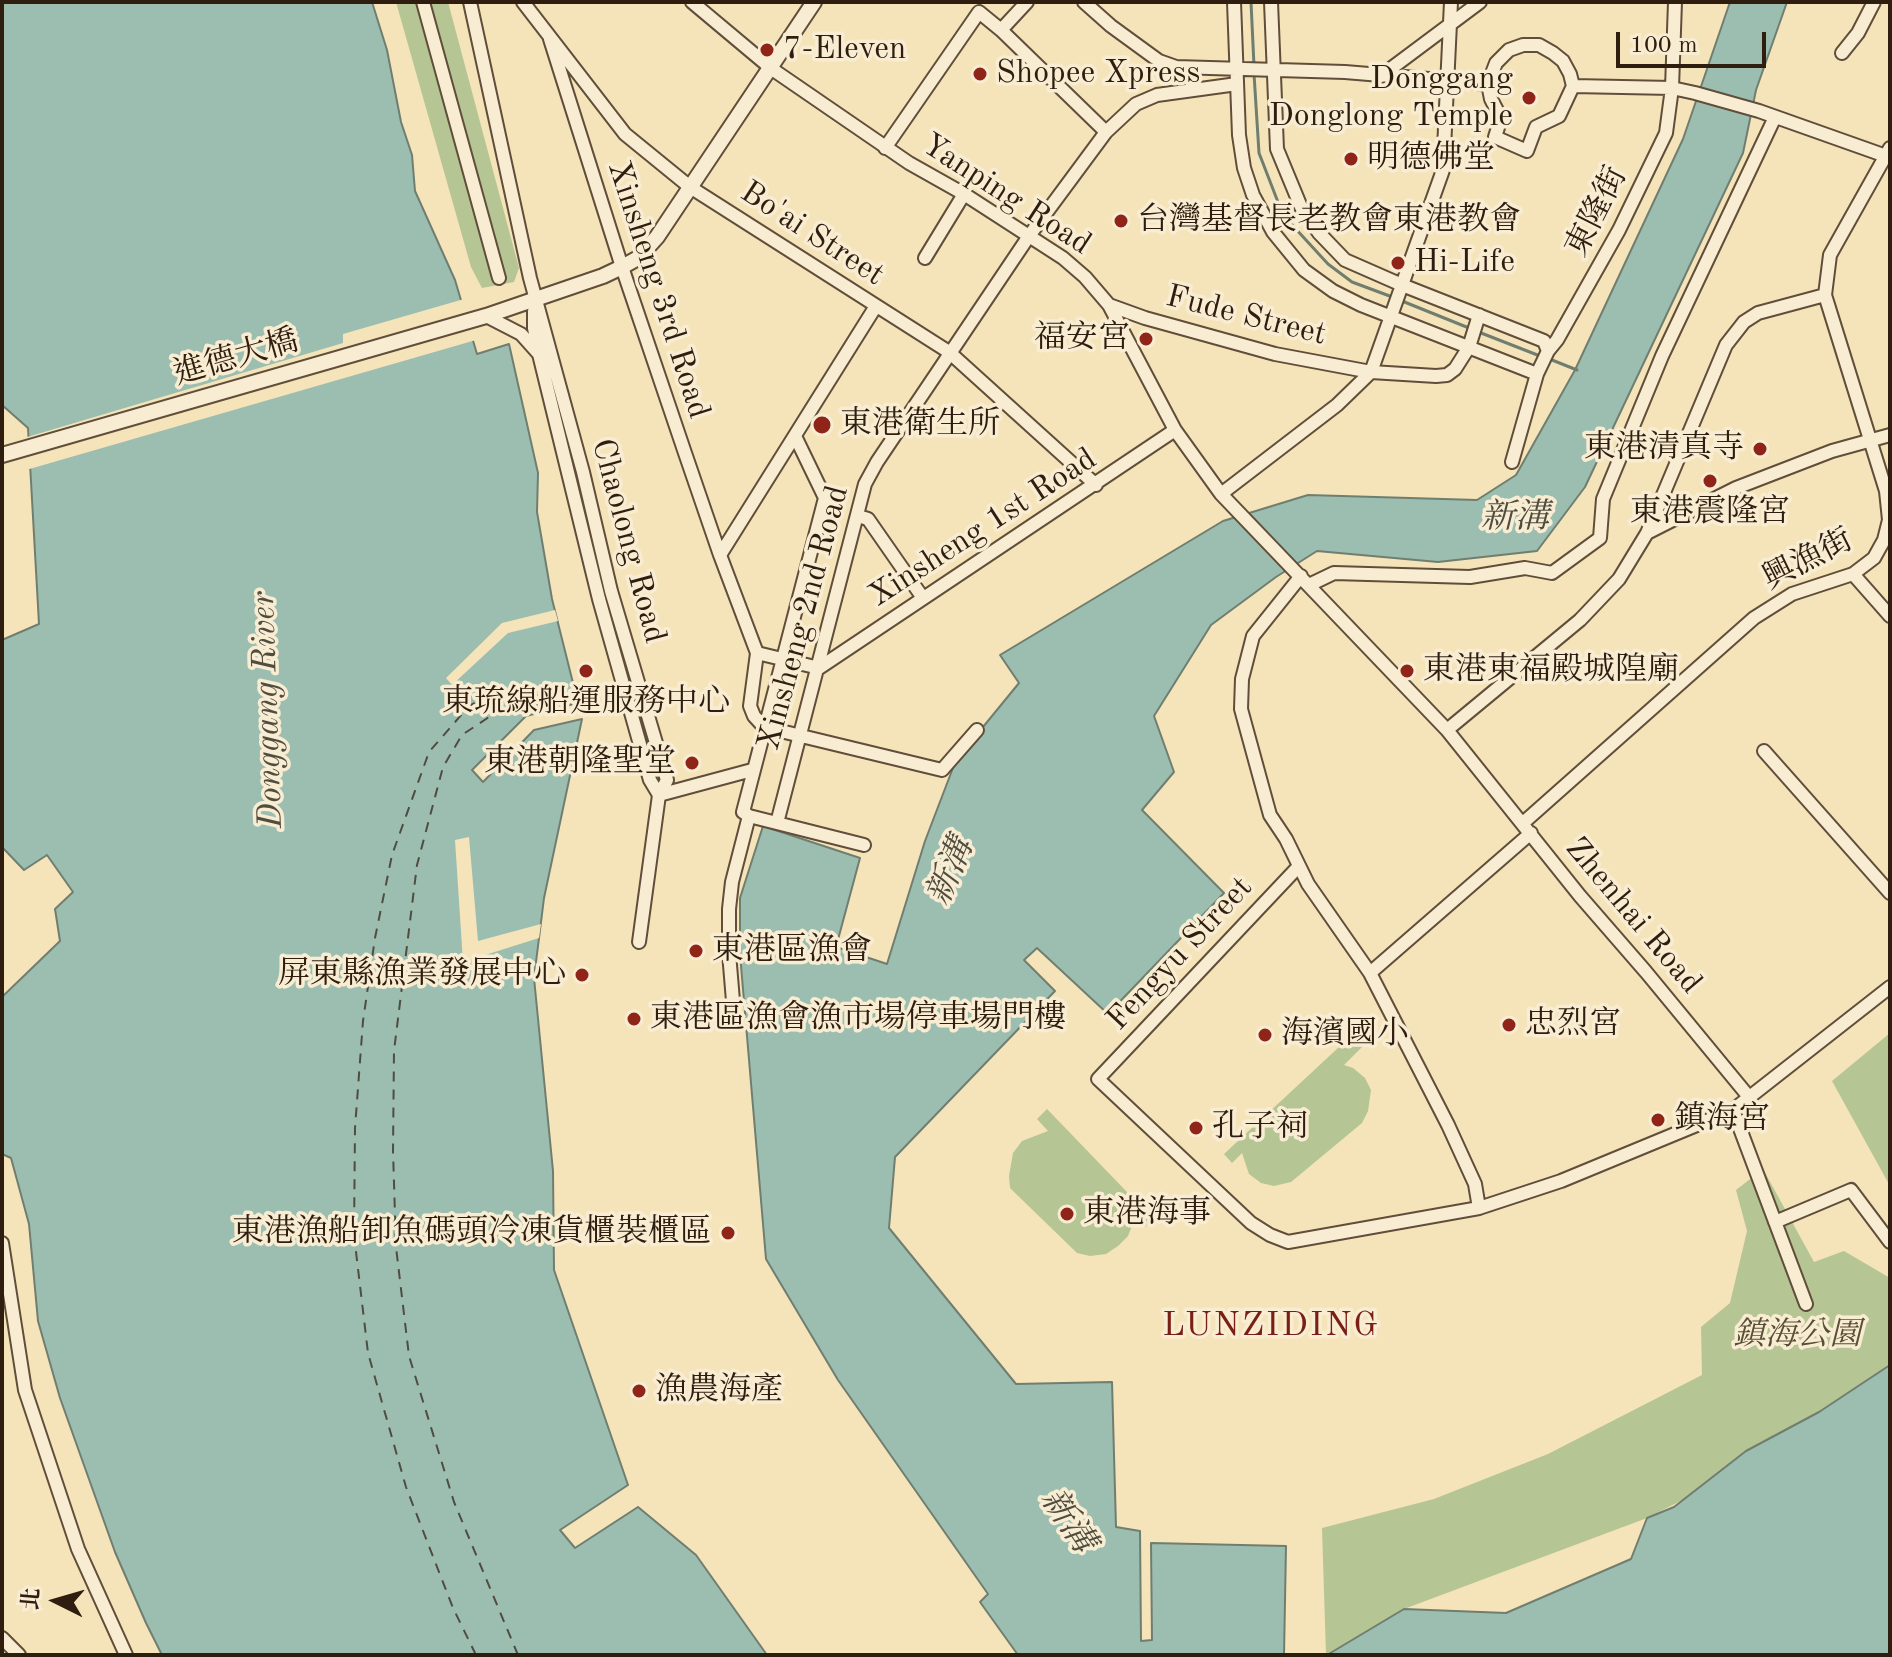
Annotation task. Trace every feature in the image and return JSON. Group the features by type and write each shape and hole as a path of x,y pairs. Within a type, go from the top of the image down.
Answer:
{"street":[{"path":"423,2 499,278"},
{"name":"Chaolong Road","path":"470,2 535,298 583,472 611,591 667,780 659,795 639,942"},
{"name":"Bo'ai Street","path":"523,2 625,134 690,187 949,352 1096,485"},
{"name":"Yanping Road","path":"692,2 772,69 885,148 964,194 1082,274 1109,305 1175,430 1221,494 1447,730 1527,828"},
{"name":"進德大橋","path":"2,455 486,316 622,267 638,258 657,237 814,2"},
{"path":"1001,30 1027,2"},
{"path":"1084,2 1159,61 1190,68 1345,72 1488,84"},
{"path":"1234,2 1242,68 1237,84 1244,168 1253,195 1273,232 1304,270 1333,291 1539,372"},
{"path":"1271,2 1268,69 1277,149 1301,207 1339,255 1401,288 1544,341 1548,351"},
{"name":"Fude Street","path":"1221,494 1337,405 1371,372 1443,170 1451,2"},
{"path":"1381,76 1480,2"},
{"name":"東隆街","path":"1512,462 1548,351 1619,230 1666,133 1672,88 1675,2"},
{"path":"1842,53 1858,33 1874,2"},
{"path":"885,148 979,12 1106,132"},
{"name":"Xinsheng 3rd Road","path":"550,39 622,267 720,555 757,653 750,706 764,727"},
{"path":"1523,45 1539,45 1563,61 1573,86 1559,116 1536,127 1527,151 1495,137 1501,118 1491,99 1488,84 1496,63 1509,50 1523,45"},
{"name":"Xinsheng 2nd Road","path":"777,823 865,484 877,462 1029,236 1106,132 1136,104 1157,95 1237,84"},
{"path":"1447,730 1580,620 1619,579 1647,533 1726,345 1744,322 1758,313 1825,295 1830,255 1888,152 1759,111 1672,88 1573,86"},
{"path":"1305,581 1334,573 1470,577 1525,568 1552,573 1600,538 1603,499 1662,356 1775,117"},
{"path":"925,258 964,194"},
{"name":"興漁街","path":"1527,828 1754,618 1792,594 1853,574 1874,558 1884,540 1889,520 1886,491 1825,295"},
{"name":"Chaolong Road","path":"535,298 534,328 539,354 606,628 650,780 659,795"},
{"name":"Fude Street","path":"1109,305 1275,354 1371,372 1447,375 1455,369 1469,347"},
{"path":"720,555 876,306"},
{"path":"1469,347 1479,315"},
{"path":"486,316 521,334 539,354"},
{"name":"Xinsheng 1st Road","path":"819,668 1175,430"},
{"path":"1647,533 1736,488 1832,451 1890,435"},
{"path":"795,436 825,498 743,812 864,845"},
{"path":"858,516 868,519 923,598"},
{"path":"1853,574 1890,616"},
{"name":"Fengyu Street","path":"1305,581 1253,636 1242,679 1241,709 1270,815 1308,884 1370,973"},
{"path":"757,653 819,668"},
{"path":"764,727 942,770 977,730"},
{"path":"1764,751 1890,893"},
{"path":"659,795 752,770"},
{"path":"733,1001 729,909 732,882 749,816"},
{"name":"Zhenhai Road","path":"1370,973 1527,828 1580,896 1749,1097"},
{"name":"Fengyu Street","path":"1299,866 1098,1079 1251,1223 1288,1242 1479,1208"},
{"path":"1370,973 1448,1125 1475,1184 1479,1208 1561,1181 1733,1110 1890,987"},
{"path":"1733,1110 1806,1304"},
{"path":"1775,1222 1851,1190 1890,1242"},
{"path":"2,1243 25,1390 78,1549 126,1655"},
{"path":"2,1638 19,1655"}],"green space":[{"path":"396,2 448,2 519,268 514,282 482,288 471,267"},
{"path":"1890,1033 1890,1186 1832,1081"},
{"path":"1353,1034 1364,1045 1344,1065 1365,1078 1371,1090 1368,1111 1362,1123 1291,1182 1274,1186 1261,1183 1249,1174 1242,1153 1232,1163 1224,1154"},
{"path":"1047,1109 1153,1219 1145,1227 1135,1218 1128,1236 1106,1254 1090,1256 1077,1253 1010,1188 1013,1153 1022,1141 1048,1131 1037,1119"},
{"name":"鎮海公園","path":"1763,1169 1814,1262 1844,1251 1890,1278 1890,1365 1810,1417 1746,1451 1702,1490 1647,1518 1404,1609 1326,1655 1322,1528 1434,1499 1548,1454 1702,1375 1701,1327 1730,1303 1747,1231 1736,1190"}],"water":[{"name":"Donggang River","path":"2,2 372,2 412,155 415,191 455,280 477,354 509,344 538,473 537,512 552,599 578,703 526,716 472,770 483,782 534,730 582,719 544,898 534,978 553,1171 554,1270 628,1485 560,1530 575,1548 638,1507 696,1555 767,1655 162,1655 146,1623 115,1552 60,1398 38,1321 29,1224 11,1158 2,1154 2,997 60,941 55,909 73,892 47,855 24,870 2,847 2,640 39,624 28,428 2,405"},
{"name":"新溝","path":"1730,2 1787,2 1756,90 1743,153 1585,487 1537,551 1438,562 1317,551 1211,625 1154,716 1174,772 1142,810 1224,893 1108,1014 1037,948 1024,960 1055,991 895,1157 889,1228 1016,1384 1112,1382 1116,1527 1140,1531 1141,1641 1152,1640 1151,1543 1286,1546 1284,1655 1018,1655 980,1602 988,1594 838,1380 766,1259 740,954 740,898 763,826 860,858 836,947 887,964 925,841 956,760 1019,683 1000,655 1223,521 1308,495 1477,500 1516,475 1575,370 1683,139"},
{"path":"1890,1365 1890,1655 1327,1655 1404,1609 1506,1613 1631,1559 1647,1518 1674,1507 1746,1451 1819,1412"}],"pier":[{"path":"464,299 476,340 26,470 24,438 343,343 343,334"},
{"path":"555,610 558,621 508,633 452,685 446,678 502,623"},
{"path":"469,837 478,941 541,924 539,938 463,962 455,840"}],"waterway":[{"path":"1251,2 1254,66"},
{"path":"1254,74 1259,153 1283,215 1328,264 1352,282 1395,298"},
{"path":"1402,301 1469,328"},
{"path":"1476,331 1540,356"},
{"path":"1547,358 1577,370"}],"ferry route":[{"path":"476,1655 453,1608 406,1487 368,1353 354,1235 355,1128 363,1021 375,938 392,855 429,752 469,706 490,694 518,689 529,691 559,707"},
{"path":"518,1655 454,1502 409,1356 396,1247 394,1051 417,865 443,767 462,735 498,711 517,705 538,705 546,710"}],"place":[{"name":"7-Eleven","path":"767,50"},
{"name":"Shopee Xpress","path":"980,74"},
{"name":"Donggang Donglong Temple","path":"1529,98"},
{"name":"明德佛堂","path":"1351,159"},
{"name":"台灣基督長老教會東港教會","path":"1121,221"},
{"name":"Hi-Life","path":"1398,263"},
{"name":"福安宮","path":"1146,339"},
{"name":"東港衛生所","path":"822,425"},
{"name":"東港清真寺","path":"1760,449"},
{"name":"東港震隆宮","path":"1710,481"},
{"name":"東琉線船運服務中心","path":"586,671"},
{"name":"東港東福殿城隍廟","path":"1407,671"},
{"name":"東港朝隆聖堂","path":"692,763"},
{"name":"東港區漁會","path":"696,951"},
{"name":"屏東縣漁業發展中心","path":"582,975"},
{"name":"東港區漁會漁市場停車場門樓","path":"634,1019"},
{"name":"忠烈宮","path":"1509,1025"},
{"name":"海濱國小","path":"1265,1035"},
{"name":"鎮海宮","path":"1658,1120"},
{"name":"孔子祠","path":"1196,1128"},
{"name":"東港海事","path":"1067,1214"},
{"name":"東港漁船卸魚碼頭冷凍貨櫃裝櫃區","path":"728,1233"},
{"name":"漁農海產","path":"639,1391"}],"district":[{"name":"LUNZIDING","path":"1271,1326"}]}
